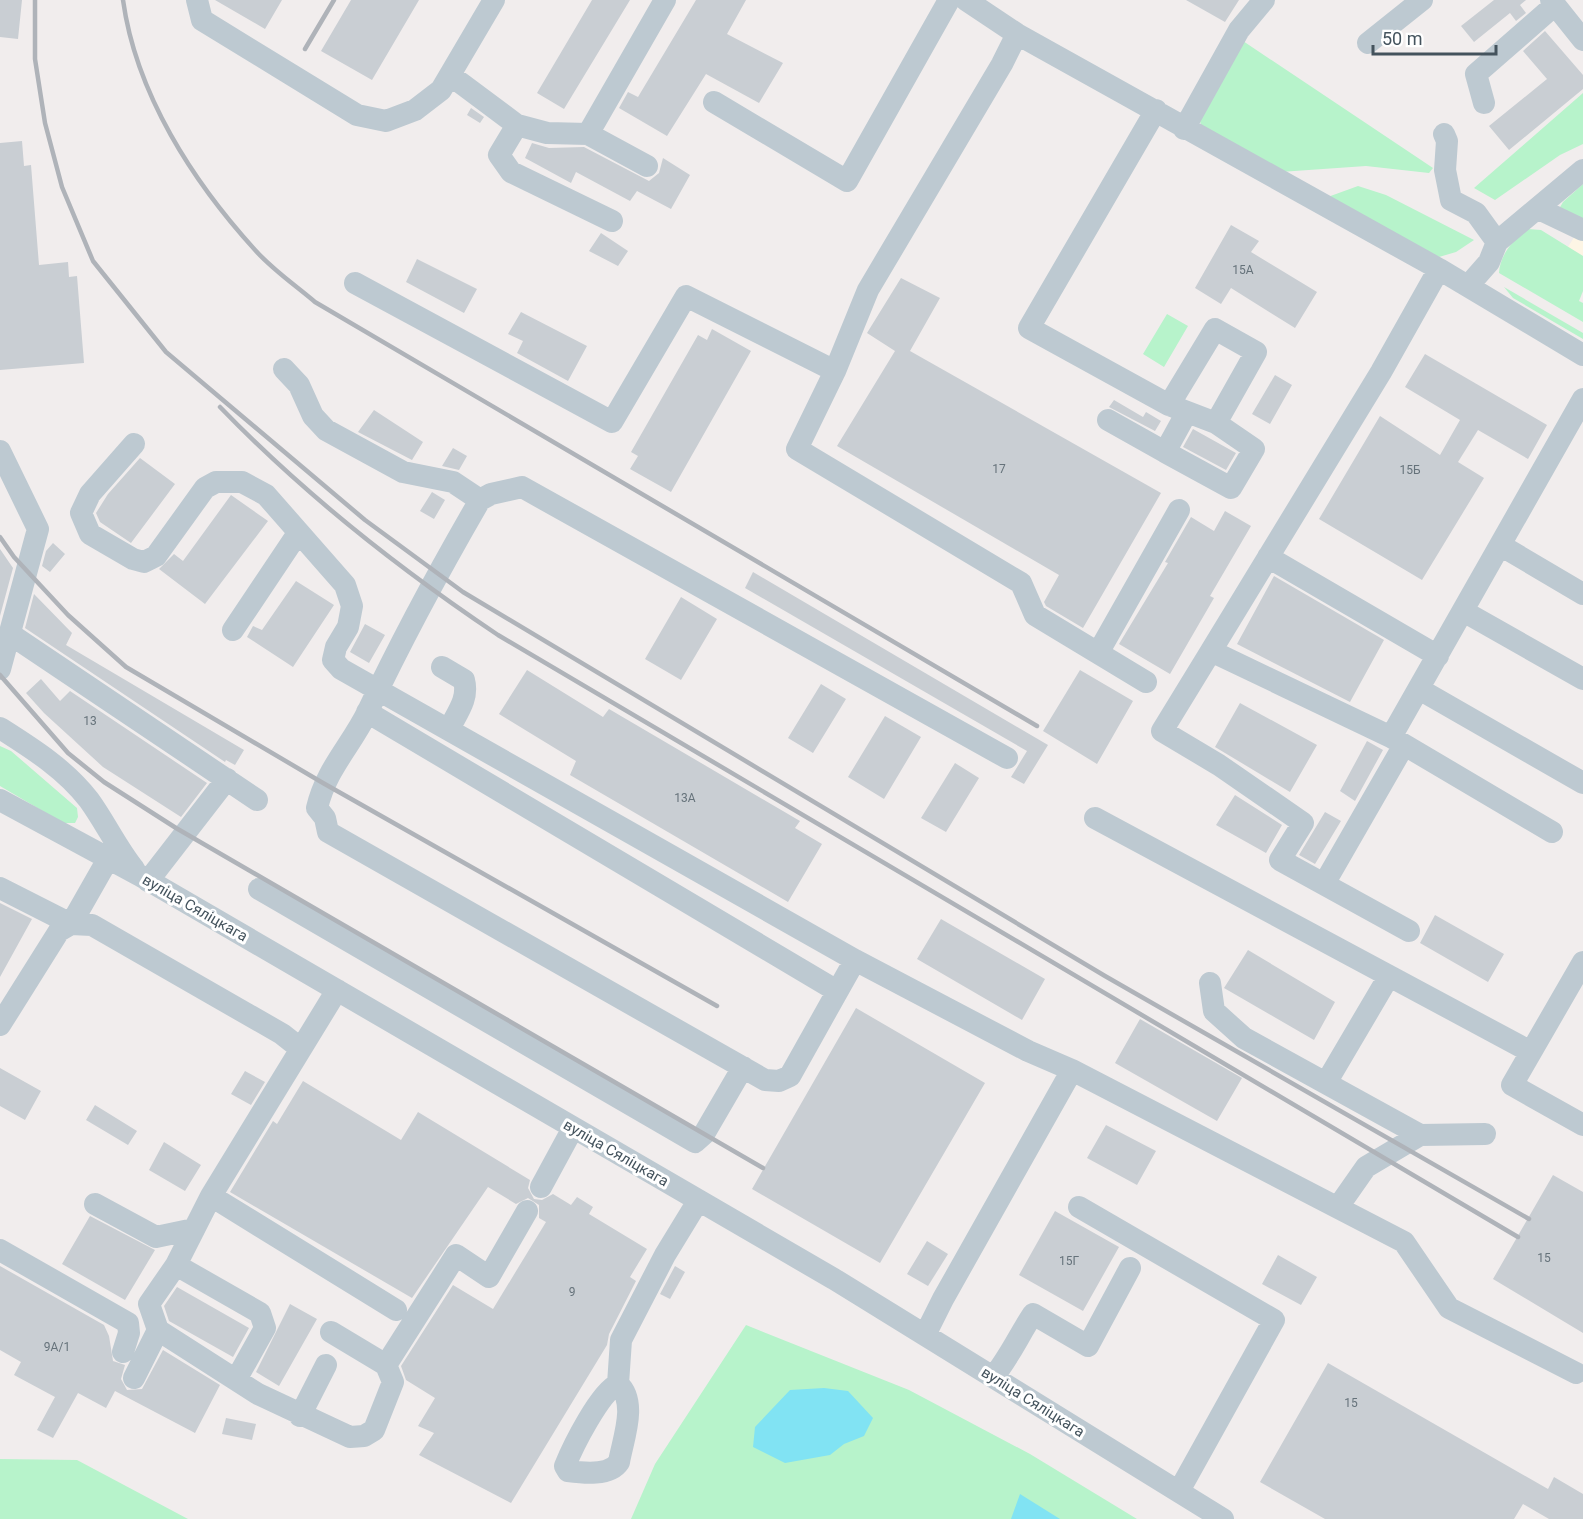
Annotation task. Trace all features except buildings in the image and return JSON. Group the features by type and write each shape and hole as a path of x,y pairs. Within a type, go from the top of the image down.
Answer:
{"street":[{"path":"197,0 202,20 357,116 386,121 415,110 441,90 494,0"},
{"path":"588,134 665,0"},
{"path":"714,102 847,182 949,0"},
{"path":"966,0 1017,34 1439,269 1583,355"},
{"path":"1184,129 1239,30 1264,0"},
{"path":"1368,43 1422,0"},
{"path":"1484,103 1476,74 1553,2 1583,40"},
{"path":"1017,34 1002,64 868,290 835,371 797,448 1021,583 1035,615 1146,682"},
{"path":"450,75 517,125 547,133 588,134 647,166"},
{"path":"1108,420 1232,488 1254,449 1216,423 1178,409 1029,328 1156,110"},
{"path":"517,125 499,155 512,172 612,221"},
{"path":"1444,134 1448,141 1444,170 1451,200 1476,213 1497,242"},
{"path":"1468,286 1489,262 1497,242 1583,170"},
{"path":"1539,209 1583,230"},
{"path":"1409,931 1280,860 1303,823 1219,765 1162,731 1381,372 1439,269"},
{"path":"355,283 612,422 686,296 835,371"},
{"path":"1165,452 1178,409 1215,329 1256,352 1216,423"},
{"path":"284,369 299,385 313,417 326,430 403,472 453,482 480,500"},
{"path":"1324,884 1398,741 1419,689 1583,399"},
{"path":"134,444 90,494 81,513 90,534 133,559 144,562 156,556 205,488 216,482 242,482 266,495 345,585 352,606 348,627 336,647 333,660 341,669 855,960 1028,1051 1072,1070 1404,1242 1449,1308 1576,1373"},
{"path":"0,451 38,529 0,669"},
{"path":"855,960 790,1076 779,1082 765,1080 328,832 325,818 317,808 323,783 367,712 377,688 480,500 490,494 522,487 1007,758"},
{"path":"1098,653 1179,510"},
{"path":"233,630 298,532"},
{"path":"1500,545 1583,594"},
{"path":"1268,557 1438,656"},
{"path":"1463,610 1583,680"},
{"path":"10,634 256,800"},
{"path":"1211,651 1398,741 1552,832"},
{"path":"442,667 464,680 466,687 466,697 449,729"},
{"path":"1419,689 1583,783"},
{"path":"367,712 837,991"},
{"path":"0,728 40,753 68,776 90,801 122,854 143,878 227,779"},
{"name":"вуліца Сяліцкага","path":"0,800 143,878 699,1201 925,1335 1223,1519"},
{"path":"1095,818 1531,1052"},
{"path":"0,1025 59,931 71,924 108,859"},
{"path":"0,888 71,924 92,925 282,1034 301,1049"},
{"path":"260,889 695,1142 704,1134 743,1067"},
{"path":"1583,962 1512,1085 1583,1125"},
{"path":"1326,1083 1389,976"},
{"path":"1210,983 1214,1011 1244,1038 1420,1135"},
{"path":"331,1332 386,1365 393,1382 374,1430 364,1436 350,1437 258,1395 237,1378 158,1330 148,1304 176,1265 211,1196 337,990"},
{"path":"925,1335 1072,1070"},
{"path":"541,1186 573,1128"},
{"path":"1338,1207 1366,1167 1420,1135 1485,1134"},
{"path":"211,1196 396,1310"},
{"path":"618,1384 621,1340 665,1256 699,1201"},
{"path":"95,1204 156,1237 194,1229"},
{"path":"1078,1207 1274,1320 1179,1491"},
{"path":"386,1365 456,1256 489,1276 528,1211"},
{"path":"0,1250 128,1323 129,1333 123,1352"},
{"path":"176,1265 260,1313 264,1320 265,1328 237,1378"},
{"path":"993,1377 1004,1364 1015,1341 1033,1314 1088,1346 1130,1268"},
{"path":"134,1378 158,1330"},
{"path":"300,1416 326,1365"}],"shaded area":[{"path":"1583,223 1583,256 1568,247"}],"green space":[{"path":"1243,41 1433,168 1429,173 1366,166 1280,172 1202,127 1199,119"},
{"path":"1583,93 1583,144 1560,155 1495,200 1474,188"},
{"path":"1583,184 1583,223 1559,209 1563,202"},
{"path":"1358,186 1386,195 1474,240 1456,252 1439,257 1325,198"},
{"path":"1528,229 1541,230 1583,256 1583,291 1579,301 1583,303 1583,322 1499,273 1508,248"},
{"path":"1504,287 1583,333 1583,339 1513,298"},
{"path":"1167,314 1188,326 1164,367 1143,354"},
{"path":"0,746 11,751 77,808 78,817 75,823 63,823 0,786"},
{"path":"746,1325 909,1390 1030,1454 1137,1519 631,1519 655,1464"},
{"path":"0,1459 77,1460 188,1519 0,1519"}],"water":[{"path":"824,1388 848,1391 873,1418 864,1436 844,1444 830,1455 785,1463 753,1447 755,1427 790,1390"},
{"path":"1020,1494 1060,1519 1011,1519"}],"railway":[{"path":"35,0 35,59 45,123 62,187 93,261 166,352 365,520 463,592 1105,976 1529,1219"},
{"path":"123,0 140,69 154,103 190,166 210,196 256,251 315,302 1037,726"},
{"path":"305,49 334,0"},
{"path":"220,407 285,470 353,528 424,583 498,635 1518,1237"},
{"path":"0,537 14,557 68,615 126,667 323,783 717,1006"},
{"path":"0,675 68,753 104,782 176,828 763,1168"}]}
